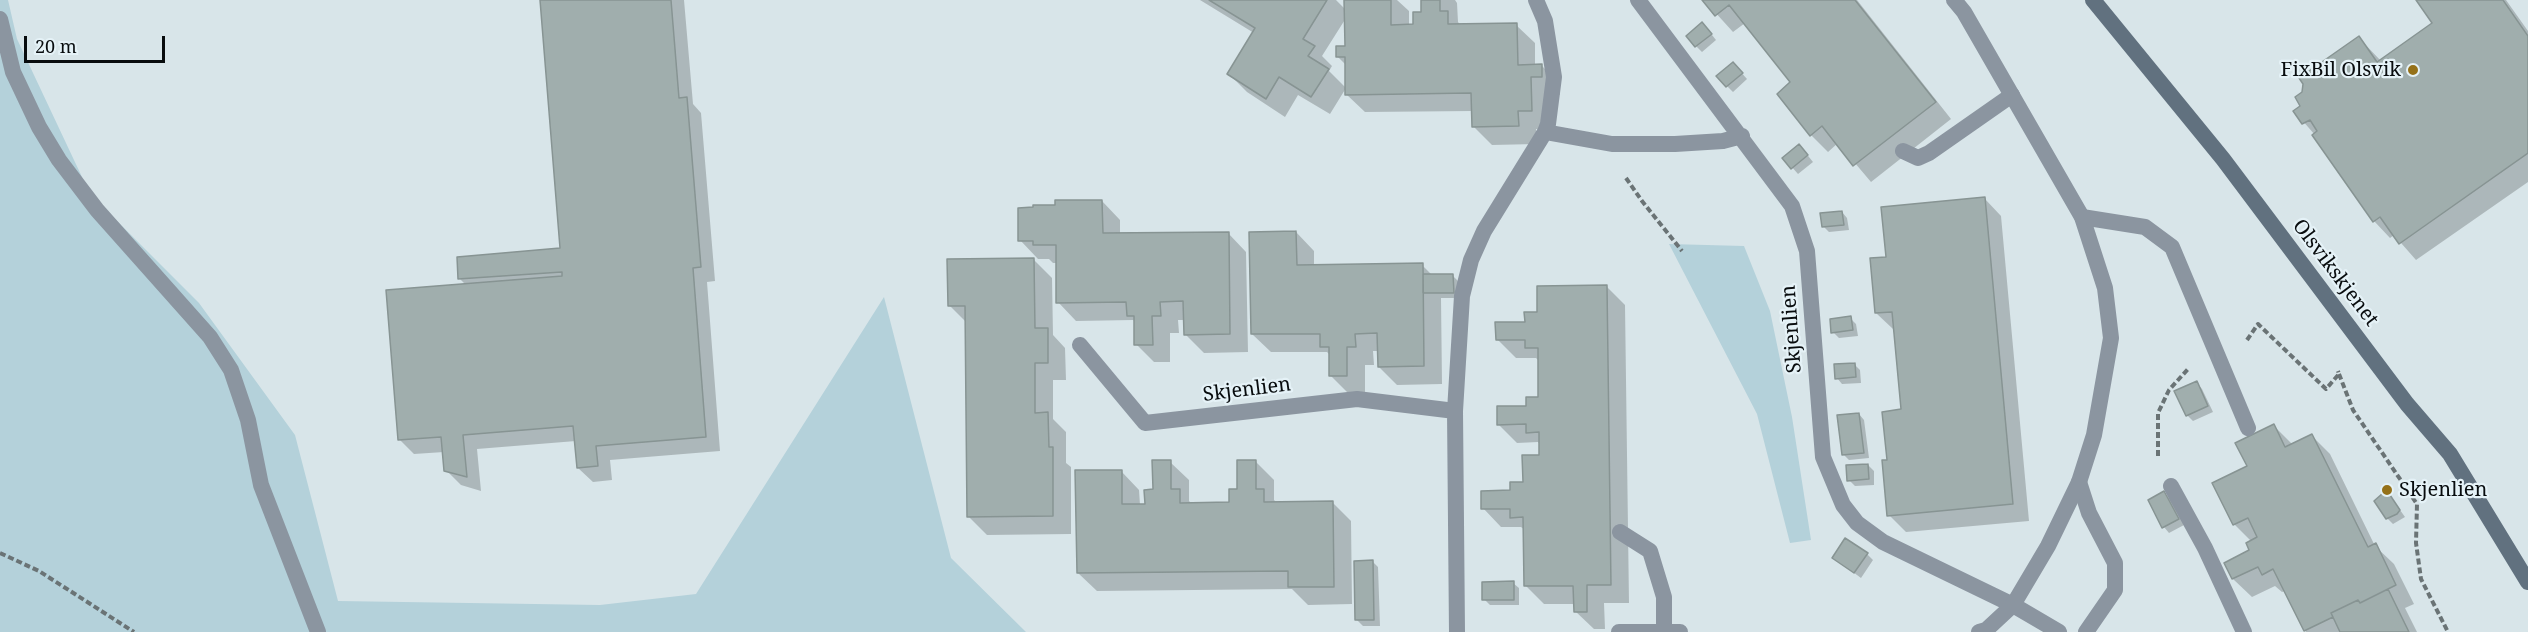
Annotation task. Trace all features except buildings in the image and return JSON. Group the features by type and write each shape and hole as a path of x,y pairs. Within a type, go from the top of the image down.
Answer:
{"main road":[{"name":"Olsvikskjenet","path":"2093,0 2223,159 2407,404 2450,454 2528,582"}],"street":[{"path":"1457,632 1455,411 1462,296 1471,260 1484,231 1545,132 1554,77 1545,21 1536,0"},
{"name":"Skjenlien","path":"1638,0 1742,136 1792,206 1807,250 1823,457 1843,505 1857,523 1883,542 2013,605 2060,632"},
{"path":"1954,0 1964,12 2082,217 2105,288 2111,338 2094,435 2079,482 2048,546 2013,605 1986,630 1979,632"},
{"path":"0,19 13,72 39,127 59,160 97,210 210,338 231,370 248,420 261,486 318,632"},
{"path":"1903,151 1918,158 1929,153 2012,95"},
{"path":"1545,132 1612,144 1675,144 1723,141 1742,136"},
{"path":"2082,217 2145,227 2172,247 2248,428"},
{"name":"Skjenlien","path":"1080,345 1145,423 1357,399 1455,411"},
{"path":"2079,482 2089,513 2115,563 2115,590 2086,632"},
{"path":"2171,486 2205,548 2244,632"},
{"path":"1619,632 1672,631 1650,551 1620,532"}],"path":[{"path":"1612,144 1624,175 1682,250"},
{"path":"2171,486 2156,453 2158,413 2169,390 2190,366 2237,356 2258,324 2326,389 2339,374"},
{"path":"2337,363 2353,410 2417,504 2416,543 2421,579 2448,632"},
{"path":"0,553 39,571 134,632"}],"shaded area":[{"path":"0,0 8,0 17,39 90,194 199,303 295,435 338,601 600,605 696,594 884,297 951,558 1026,632 0,632"},
{"path":"1669,244 1744,246 1770,311 1792,417 1811,540 1790,543 1757,414"}],"place":[{"name":"FixBil Olsvik","path":"2413,70"},
{"name":"Skjenlien","path":"2387,490"}]}
